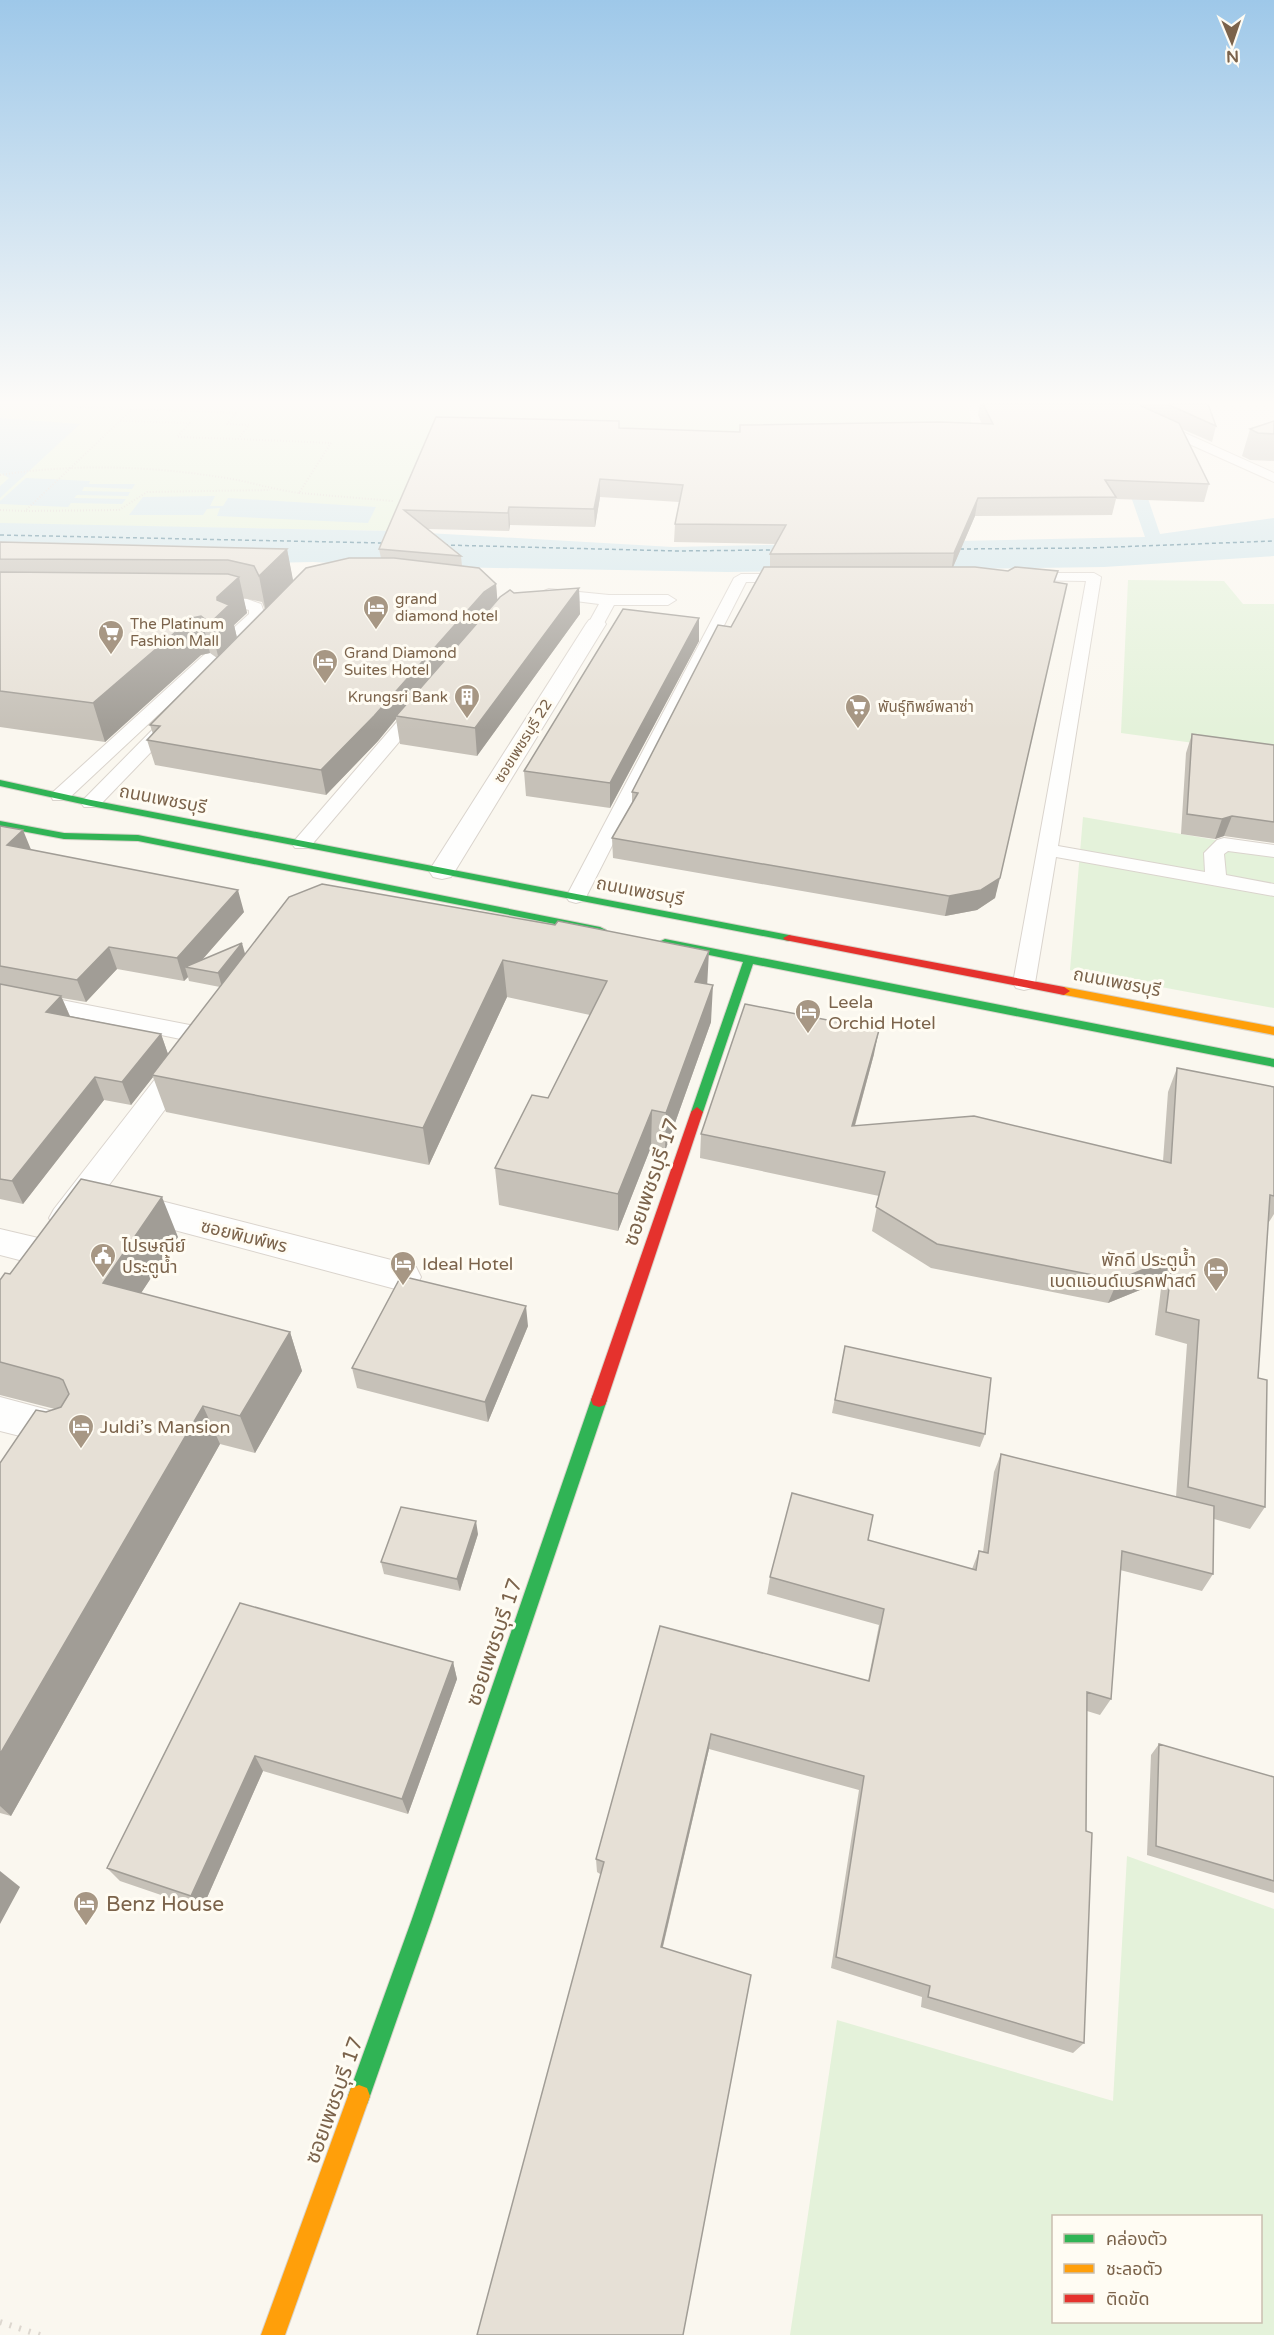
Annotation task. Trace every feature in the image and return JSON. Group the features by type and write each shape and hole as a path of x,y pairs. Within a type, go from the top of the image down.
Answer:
{"main road":[{"name":"ถนนเพชรบุรี","path":"0,783 302,844 445,864 576,897 1274,1031"},
{"path":"0,824 64,836 138,838 316,887 614,933"},
{"path":"648,940 1274,1063"},
{"name":"ซอยเพชรบุรี 17","path":"273,2335 424,1911 749,960"}],"street":[{"name":"ซอยเพชรบุรี 22","path":"445,864 596,624"},
{"path":"20,1278 225,1009"},
{"name":"ซอยพิมพ์พร","path":"84,1195 403,1277"},
{"path":"0,1242 39,1251"},
{"path":"0,1414 68,1431"}],"lane":[{"path":"1000,577 1094,577 1024,983"},
{"path":"576,897 741,578 812,578"},
{"path":"549,594 609,600 668,600"},
{"path":"596,624 609,600"},
{"path":"60,796 257,615 256,607 247,604 191,603"},
{"path":"221,670 271,619"},
{"path":"302,844 434,690"},
{"path":"91,803 180,712"},
{"path":"1216,880 1214,853 1224,844 1274,851"},
{"path":"1047,850 1274,890"},
{"path":"0,995 205,1036"}],"path":[{"path":"0,2322 40,2335"}],"green space":[{"path":"0,513 457,513 393,531 0,524"},
{"path":"1128,580 1224,581 1243,604 1274,604 1274,754 1121,733"},
{"path":"1083,817 1274,850 1274,1008 1070,970"},
{"path":"1127,1856 1274,1909 1274,2335 790,2335 837,2020 1113,2101"}],"water":[{"path":"131,513 204,513 203,515 129,515"},
{"path":"218,513 373,513 368,523 217,516"},
{"path":"1137,513 1153,513 1160,534 1274,518 1274,556 1104,567 727,572 390,566 313,562 0,568 0,523 393,531 673,547 1145,537"}],"building":[{"path":"395,513 408,513 461,556 379,549"},
{"path":"677,513 971,513 954,553 770,554 786,525 675,524"},
{"path":"0,542 287,549 259,576 254,566 228,560 0,559"},
{"name":"Grand Diamond Suites Hotel","path":"349,558 394,558 479,568 496,584 484,592 374,716 321,770 147,740 160,726 150,725 306,568"},
{"name":"พันธุ์ทิพย์พลาซ่า","path":"764,567 975,567 1008,571 1015,567 1058,571 1054,582 1067,584 1000,878 981,890 949,896 612,838 638,793 632,792 718,625 731,627"},
{"path":"0,572 228,574 239,577 217,597 217,600 229,605 210,623 201,616 192,618 93,703 0,691"},
{"path":"579,588 475,728 396,716 500,597 510,590 514,593"},
{"path":"623,609 699,618 610,783 524,771"},
{"path":"1192,734 1274,745 1274,822 1232,816 1222,819 1187,814"},
{"path":"0,826 23,830 7,845 238,890 177,958 109,947 77,980 0,966"},
{"path":"322,884 555,925 558,921 709,951 695,982 713,985 666,1113 652,1110 618,1194 495,1168 532,1095 548,1098 607,981 503,960 423,1128 152,1075 289,897"},
{"path":"242,943 218,973 185,967"},
{"path":"0,984 61,996 46,1012 161,1034 122,1082 95,1077 12,1181 0,1179"},
{"path":"745,1004 879,1030 852,1126 974,1116 1171,1163 1177,1068 1274,1087 1274,1196 1270,1195 1258,1378 1267,1380 1265,1507 1188,1487 1199,1320 1166,1312 1173,1257 1118,1280 937,1244 876,1207 885,1172 701,1134"},
{"path":"81,1179 162,1197 103,1283 290,1332 240,1416 203,1406 0,1754 0,1463 36,1410 46,1412 61,1407 69,1394 63,1380 59,1378 0,1362 0,1280 5,1273 10,1274"},
{"path":"401,1276 526,1306 485,1402 352,1368"},
{"path":"845,1346 991,1378 985,1434 835,1400"},
{"path":"1001,1454 1214,1506 1213,1574 1122,1551 1111,1699 1087,1692 1086,1831 1092,1833 1084,2043 928,1997 930,1986 836,1957 864,1776 711,1734 661,1947 751,1975 683,2335 477,2335 604,1862 596,1859 660,1626 869,1681 884,1609 770,1577 792,1493 873,1515 868,1540 976,1570 979,1551 988,1553"},
{"path":"401,1507 476,1521 457,1579 381,1562"},
{"path":"240,1603 453,1662 402,1799 255,1756 191,1896 107,1868"},
{"path":"1159,1744 1274,1777 1274,1881 1156,1846"}],"ferry route":[{"path":"0,535 382,543"},
{"path":"960,549 1089,548 1274,541"},
{"path":"444,545 677,551 772,550"}],"traffic: fast":[{"path":"0,783 91,803 789,938"},
{"path":"0,824 64,836 138,838 600,930"},
{"path":"665,943 1274,1063"},
{"path":"697,1112 749,960"},
{"path":"359,2096 422,1919 599,1400"}],"traffic: slow":[{"path":"1064,991 1274,1031"},
{"path":"273,2335 359,2096"}],"traffic: jam":[{"path":"789,938 1064,991"},
{"path":"599,1400 697,1112"}],"place":[{"name":"grand diamond hotel","path":"376,631"},
{"name":"The Platinum Fashion Mall","path":"111,656"},
{"name":"Grand Diamond Suites Hotel","path":"325,685"},
{"name":"Krungsri Bank","path":"467,720"},
{"name":"พันธุ์ทิพย์พลาซ่า","path":"858,730"},
{"name":"Leela Orchid Hotel","path":"808,1035"},
{"name":"ไปรษณีย์ ประตูน้ำ","path":"103,1279"},
{"name":"Ideal Hotel","path":"403,1287"},
{"name":"พักดี ประตูน้ำ เบดแอนด์เบรคฟาสต์","path":"1216,1293"},
{"name":"Juldi’s Mansion","path":"81,1450"},
{"name":"Benz House","path":"86,1927"}]}
